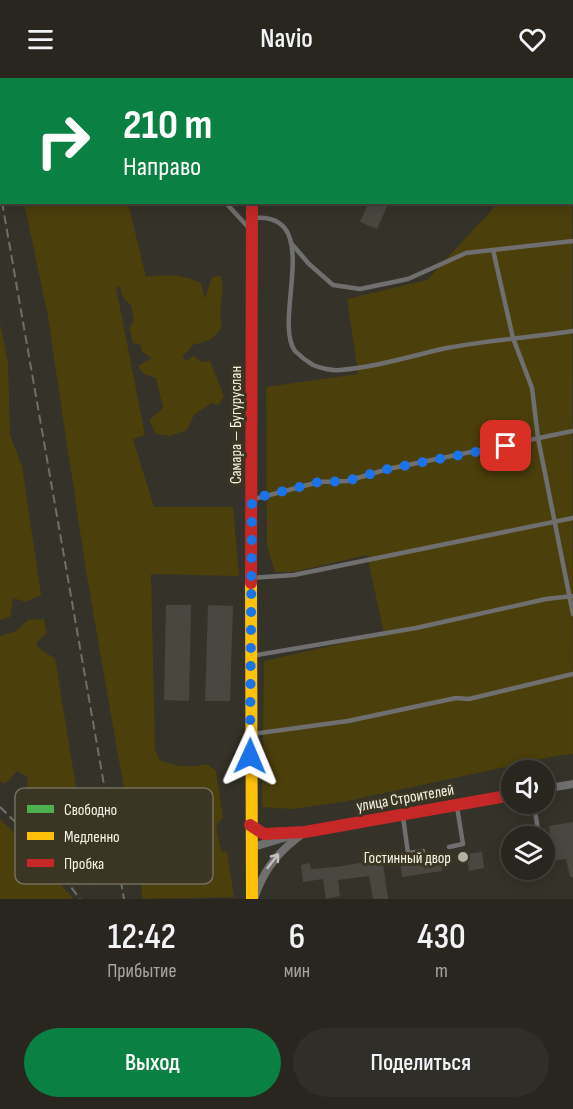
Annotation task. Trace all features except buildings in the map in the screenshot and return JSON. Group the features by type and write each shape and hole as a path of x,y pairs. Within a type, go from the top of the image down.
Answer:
{"main road":[{"name":"Самара — Бугуруслан","path":"252,204 250,848 253,899"},
{"name":"улица Строителей","path":"250,825 264,834 305,832 501,797"}],"street":[{"path":"555,787 573,784"},
{"path":"250,848 305,832"},
{"path":"253,899 262,876 273,859 305,832"}],"lane":[{"path":"227,204 252,224 269,217 281,224 291,243 309,264 333,285 360,289 408,279 466,253 573,241"},
{"path":"291,243 290,337 295,351 314,365 337,371 443,349 573,331"},
{"path":"493,250 513,338 532,388 538,438 573,614"},
{"path":"252,499 319,482 347,481 388,469 573,431"},
{"path":"252,578 294,575 573,518"},
{"path":"251,656 416,627 546,599 571,597"},
{"path":"251,734 348,721 456,698 469,699 573,674"},
{"path":"449,847 464,844 457,805"},
{"path":"403,814 408,853 423,851"}],"shaded area":[{"path":"24,204 128,204 146,277 160,275 194,280 201,283 205,299 212,277 221,276 222,327 210,339 194,344 182,357 186,361 194,356 201,362 210,361 224,396 219,405 211,403 194,415 187,430 170,436 156,434 149,420 163,408 156,378 144,374 138,366 152,358 142,352 141,345 133,343 129,328 134,320 131,305 124,299 119,286 116,287 145,435 133,439 154,507 233,507 239,576 151,574 155,750 160,760 183,766 207,764 216,771 223,818 216,825 221,851 227,852 234,897 143,899 140,884 213,884 213,788 124,788 86,571 47,311"},
{"path":"497,204 572,204 573,754 537,760 501,760 501,768 343,802 292,809 262,807 264,661 384,634 367,555 294,572 275,572 267,546 266,387 358,374 347,299 427,280"},
{"path":"0,323 8,363 10,435 22,466 41,595 26,602 13,598 10,617 0,620"},
{"path":"44,619 47,633 36,643 42,651 55,658 76,788 27,788 28,777 17,771 5,784 0,781 0,636 16,631 28,620"},
{"path":"0,819 15,834 15,884 60,884 73,899 0,899"}],"railway":[{"path":"2,204 105,788"},
{"path":"0,807 15,822"},
{"path":"69,884 80,899"},
{"path":"121,884 124,899"}],"traffic: slow":[{"path":"251,583 252,899"}],"traffic: jam":[{"path":"251,583 252,204"},
{"path":"250,825 264,834 305,832 501,797"}],"place":[{"name":"Гостинный двор","path":"463,857"}],"route":[{"path":"250,756 252,499 287,492 319,482 347,481 388,469 506,446"}]}
